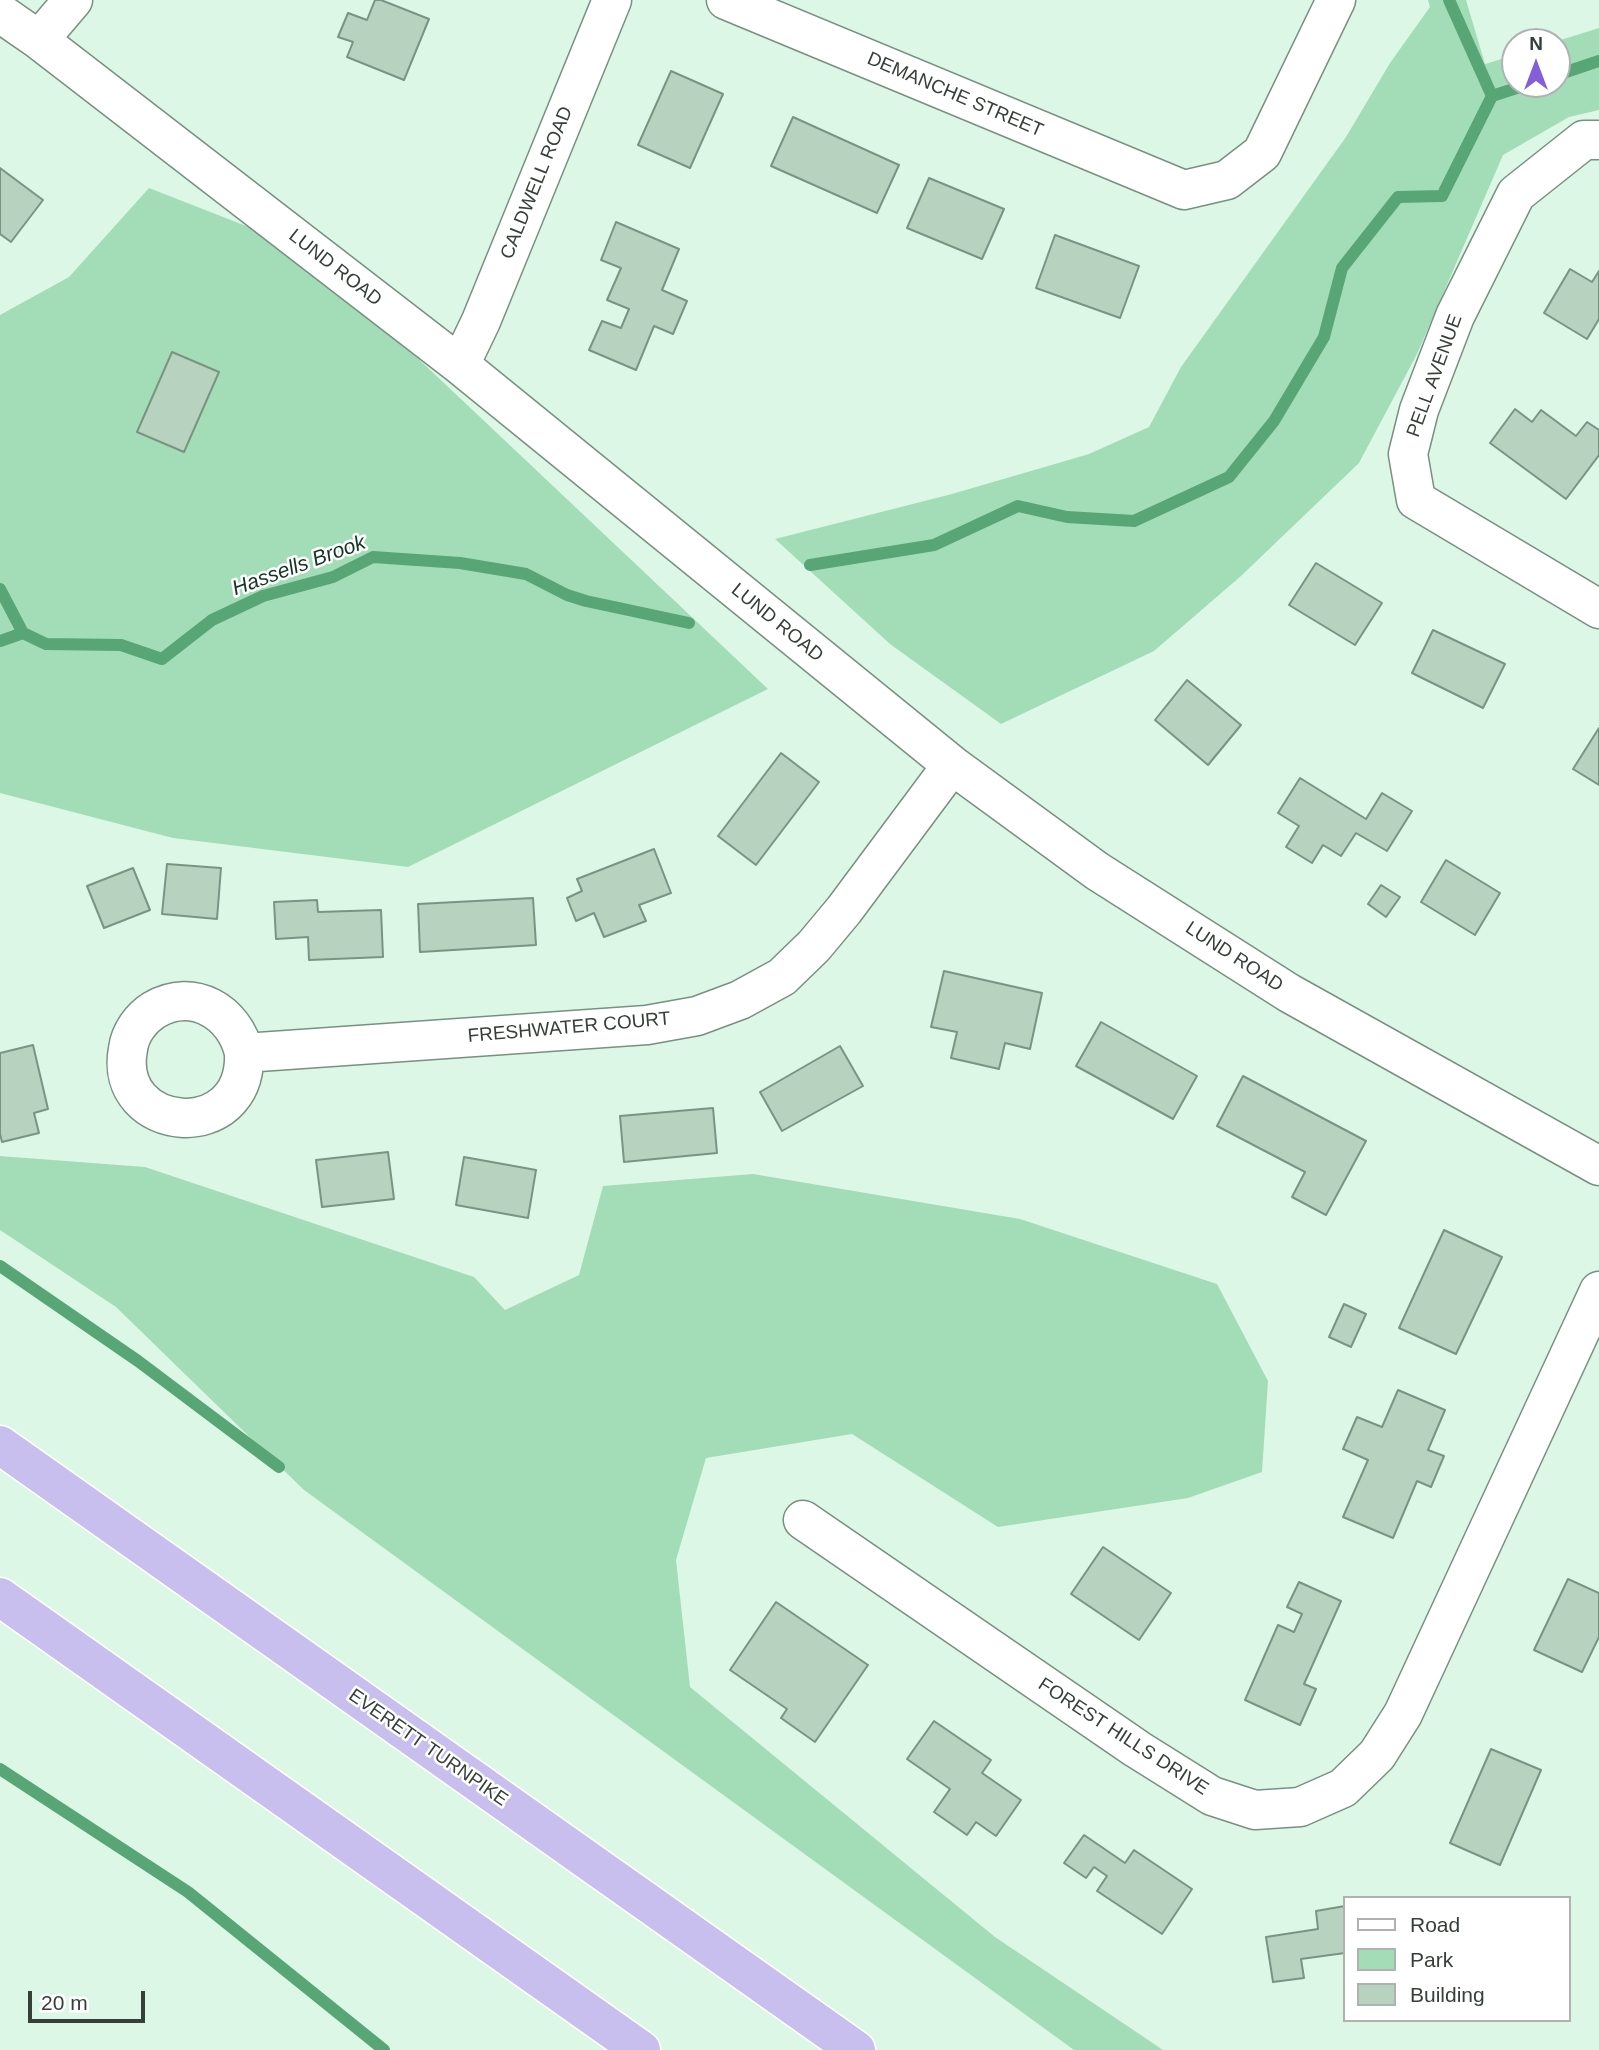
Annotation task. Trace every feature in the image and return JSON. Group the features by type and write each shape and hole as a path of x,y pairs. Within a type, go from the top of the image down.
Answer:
{"highway":[{"name":"EVERETT TURNPIKE","path":"0,1445 856,2050"},
{"path":"0,1597 641,2050"}],"street":[{"path":"39,40 73,0"},
{"name":"CALDWELL ROAD","path":"460,365 481,321 612,0"},
{"name":"DEMANCHE STREET","path":"726,0 1184,190 1227,180 1262,153 1336,0"},
{"name":"LUND ROAD","path":"0,13 39,40 460,365 952,765 1097,871 1290,993 1599,1166"},
{"name":"PELL AVENUE","path":"1599,140 1584,140 1516,194 1455,316 1419,410 1408,454 1416,500 1599,609"},
{"name":"FRESHWATER COURT","path":"244,1053 646,1025 697,1016 740,1000 782,977 814,946 952,765"},
{"name":"FOREST HILLS DRIVE","path":"803,1520 1137,1749 1212,1796 1255,1810 1300,1807 1343,1788 1377,1755 1404,1714 1599,1291"}],"green space":[{"path":"1428,0 1466,0 1485,64 1501,59 1501,98 1571,98 1571,37 1599,28 1599,110 1569,117 1503,155 1417,354 1359,463 1241,576 1154,651 1001,724 890,644 775,539 952,494 1089,454 1149,427 1181,367 1346,137 1390,63 1430,7"},
{"path":"149,188 259,231 409,350 768,689 408,867 173,838 0,793 0,315 69,277"},
{"path":"0,1156 145,1167 474,1277 505,1310 579,1275 603,1186 753,1174 1020,1219 1217,1284 1268,1381 1262,1472 1188,1498 998,1527 852,1434 706,1458 676,1560 690,1687 995,1937 1163,2050 1074,2050 304,1490 116,1307 0,1230"}],"building":[{"path":"375,0 429,19 404,80 347,57 353,42 338,37 348,13 367,20"},
{"path":"671,71 723,94 690,168 638,145"},
{"path":"793,117 899,165 877,213 771,166"},
{"path":"0,168 43,200 11,242 0,234"},
{"path":"929,178 1004,209 982,259 907,228"},
{"path":"616,222 679,249 662,290 687,301 673,334 654,326 636,370 589,350 602,321 621,328 629,309 607,300 621,268 601,260"},
{"path":"1055,235 1139,266 1120,318 1036,288"},
{"path":"1570,269 1592,282 1599,271 1599,319 1587,339 1544,313"},
{"path":"172,352 219,372 184,452 137,432"},
{"path":"1515,409 1532,422 1541,410 1576,436 1587,422 1599,430 1599,455 1566,499 1490,443"},
{"path":"1316,563 1382,603 1355,645 1289,605"},
{"path":"1433,630 1505,664 1483,708 1412,673"},
{"path":"1187,680 1241,725 1208,765 1155,720"},
{"path":"1599,728 1599,785 1573,769"},
{"path":"781,753 819,782 756,865 718,836"},
{"path":"1300,778 1366,819 1382,793 1412,811 1387,851 1356,833 1341,856 1323,845 1312,863 1286,847 1299,826 1278,813"},
{"path":"654,849 671,893 639,905 646,921 604,937 594,913 576,921 567,898 582,891 577,879"},
{"path":"1446,860 1500,893 1475,935 1421,902"},
{"path":"167,864 221,868 217,919 162,914"},
{"path":"133,868 150,910 104,928 87,886"},
{"path":"1381,885 1400,897 1386,917 1368,904"},
{"path":"533,898 536,945 420,952 418,904"},
{"path":"317,900 318,912 381,910 383,957 309,960 308,937 276,939 274,902"},
{"path":"944,971 1042,993 1030,1049 1005,1043 999,1069 951,1058 957,1032 931,1027"},
{"path":"1101,1022 1197,1076 1173,1119 1076,1066"},
{"path":"33,1045 48,1109 34,1113 39,1133 2,1142 0,1053"},
{"path":"840,1046 863,1086 782,1131 760,1092"},
{"path":"1243,1076 1366,1141 1326,1215 1292,1197 1305,1172 1217,1126"},
{"path":"713,1108 717,1153 624,1162 620,1116"},
{"path":"388,1152 394,1199 322,1207 316,1160"},
{"path":"464,1157 536,1170 528,1218 456,1205"},
{"path":"1444,1230 1502,1257 1456,1354 1399,1328"},
{"path":"1344,1304 1366,1314 1351,1347 1329,1337"},
{"path":"1398,1390 1445,1410 1428,1450 1444,1456 1431,1487 1417,1481 1393,1538 1343,1517 1368,1460 1343,1449 1357,1417 1382,1427"},
{"path":"1103,1547 1171,1593 1139,1640 1071,1594"},
{"path":"1568,1579 1599,1593 1599,1637 1582,1672 1534,1650"},
{"path":"1299,1582 1341,1601 1304,1684 1316,1689 1300,1725 1245,1700 1278,1625 1294,1632 1302,1614 1287,1607"},
{"path":"776,1602 868,1665 815,1742 781,1718 787,1709 730,1670"},
{"path":"934,1721 991,1760 982,1773 1021,1800 996,1836 976,1822 967,1835 934,1812 950,1789 907,1759"},
{"path":"1491,1749 1541,1770 1500,1865 1450,1843"},
{"path":"1084,1835 1125,1863 1134,1850 1192,1889 1162,1934 1097,1891 1107,1876 1094,1867 1086,1878 1064,1863"},
{"path":"1344,1906 1344,1953 1301,1959 1304,1978 1273,1982 1266,1937 1318,1929 1316,1911"}],"waterway":[{"path":"1449,0 1492,96"},
{"name":"Hassells Brook","path":"1571,70 1599,61"},
{"name":"Hassells Brook","path":"810,565 934,545 1018,506 1067,517 1134,521 1229,477 1274,421 1324,337 1342,268 1398,197 1442,196 1492,96 1501,93"},
{"name":"Hassells Brook","path":"0,589 23,633 46,644 121,645 162,659 212,620 263,596 333,577 373,557 460,563 526,574 567,595 586,601 689,623"},
{"path":"0,641 23,633"},
{"path":"0,1266 138,1361 279,1467"},
{"path":"0,1769 188,1892 384,2050"}]}
